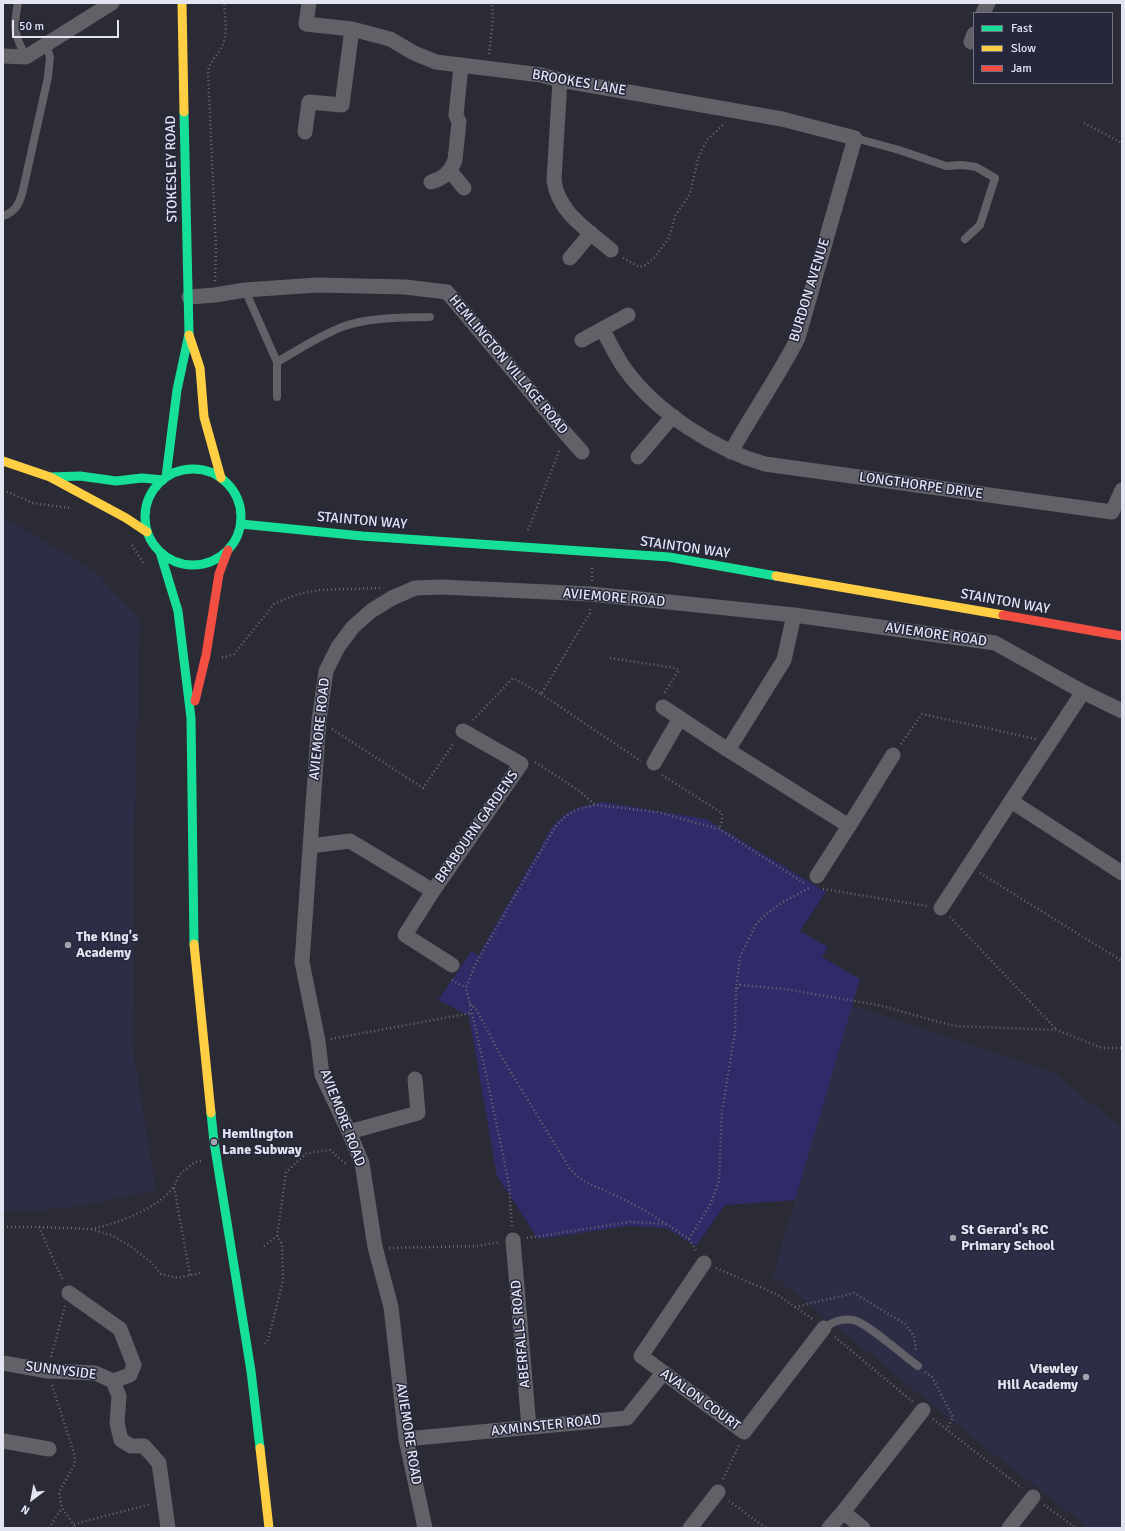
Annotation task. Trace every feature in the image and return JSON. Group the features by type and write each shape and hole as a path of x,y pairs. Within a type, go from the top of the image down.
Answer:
{"main road":[{"name":"STOKESLEY ROAD","path":"182,3 189,297 188,334"},
{"path":"188,334 200,368 204,417 221,478"},
{"path":"188,334 177,390 170,452 164,478 150,494 145,513 147,532 153,544 160,552 178,563 196,565 213,560 228,550"},
{"path":"3,461 50,477 126,518 147,532"},
{"path":"50,477 80,476 116,481 142,478 164,478 184,470 203,470 221,478 230,487 237,498 241,524 236,538 228,550 219,574 206,655 191,718"},
{"name":"STAINTON WAY","path":"241,524 362,536 669,557 1122,636"},
{"path":"160,552 178,611 191,718 194,942 216,1159 251,1371 269,1528"}],"street":[{"path":"3,56 26,57 112,3"},
{"name":"BROOKES LANE","path":"309,3 306,24 352,29 390,39 414,53 436,62 541,74 560,80 782,119 855,138"},
{"path":"984,12 988,3"},
{"path":"305,132 309,102 342,105 352,29"},
{"path":"431,182 441,178 450,171 455,160 459,122 456,115 462,66"},
{"path":"560,80 554,180 555,188 561,205 568,213 612,250"},
{"name":"BURDON AVENUE","path":"731,452 798,338 855,138"},
{"path":"450,171 464,188"},
{"path":"570,258 591,233"},
{"name":"HEMLINGTON VILLAGE ROAD","path":"189,297 215,295 244,290 317,285 405,287 447,292 582,452"},
{"path":"582,340 628,315"},
{"name":"LONGTHORPE DRIVE","path":"602,329 624,368 637,384 673,416 711,442 731,452 765,464 1112,512 1122,490"},
{"path":"638,457 673,416"},
{"name":"AVIEMORE ROAD","path":"425,1528 406,1439 391,1307 375,1247 362,1163 322,1075 318,1041 302,962 319,720 326,671 338,647 353,627 371,611 392,598 416,588 440,587 591,594 794,615 995,643 1083,692 1122,711"},
{"path":"728,750 784,660 794,615"},
{"path":"941,908 1083,692"},
{"path":"663,707 849,826"},
{"path":"652,766 680,718"},
{"name":"BRABOURN GARDENS","path":"310,846 350,841 433,891 521,764 463,731"},
{"path":"814,881 893,755"},
{"path":"1011,801 1122,873"},
{"path":"433,891 405,936 452,965"},
{"path":"349,1132 418,1113 415,1079"},
{"name":"ABERFALLS ROAD","path":"513,1240 529,1428"},
{"name":"AVALON COURT","path":"704,1263 641,1356 744,1432 824,1328"},
{"path":"68,1293 120,1329 134,1365 130,1375 113,1381"},
{"name":"SUNNYSIDE","path":"3,1363 48,1371 95,1373 113,1381 119,1396 118,1423 121,1440 131,1446 144,1446 159,1463 168,1528"},
{"name":"AXMINSTER ROAD","path":"406,1439 627,1418 663,1373"},
{"path":"829,1528 923,1410"},
{"path":"3,1441 50,1449"},
{"path":"690,1528 718,1492"},
{"path":"1009,1528 1033,1497"},
{"path":"843,1512 863,1528"}],"lane":[{"path":"18,3 14,22 16,37 26,57"},
{"path":"3,216 14,210 20,202 48,77 50,57 46,45"},
{"path":"855,138 899,150 946,166 962,165 976,167 995,178 980,225 964,239"},
{"path":"244,290 277,362 277,398"},
{"path":"277,362 328,333 343,327 375,320 430,317"},
{"path":"824,1328 842,1319 854,1320 868,1327 918,1366"}],"path":[{"path":"215,295 216,248 208,66 222,47 225,38 224,3"},
{"path":"488,69 493,18 492,3"},
{"path":"612,250 639,267 646,265 654,258 669,238 675,216 690,194 698,159 702,149 708,139 725,124 731,110"},
{"path":"1084,123 1122,143"},
{"path":"527,530 566,434"},
{"path":"3,490 33,503 70,508"},
{"path":"129,541 136,549 146,569"},
{"path":"541,694 590,613 593,552"},
{"path":"206,655 226,657 234,654 274,604 295,595 320,590 386,588 392,598"},
{"path":"610,658 676,668 679,670 658,704 663,707"},
{"path":"319,720 423,788 463,731 513,678 541,694 722,813 722,821 719,829"},
{"path":"893,755 922,714 1050,742"},
{"path":"521,764 526,756 581,792 595,805"},
{"path":"513,1240 509,1184 466,988 476,965 556,827 564,817 576,810 595,805 657,812 719,829 814,881 941,908 1057,1030"},
{"path":"969,866 1122,961"},
{"path":"689,1239 710,1205 719,1181 722,1110 735,1033 736,990 740,957 756,924 766,914 814,881"},
{"path":"736,990 740,985 785,989 878,1004 954,1026 1057,1030 1102,1048 1122,1048"},
{"path":"469,1003 476,1009 501,1056 570,1169 579,1179 646,1210 689,1239 704,1263 776,1294 824,1328 923,1410 1033,1497 1076,1528"},
{"path":"318,1041 471,1013"},
{"path":"264,1346 268,1340 283,1281 282,1244 277,1236 286,1172 307,1153 330,1150 346,1164 348,1171"},
{"path":"3,1227 91,1229 112,1225 159,1201 174,1187 179,1175 195,1162 216,1159"},
{"path":"174,1187 190,1275"},
{"path":"375,1247 404,1248 478,1246 630,1222 666,1224"},
{"path":"91,1229 113,1236 130,1246 152,1263 161,1274 178,1278 201,1272"},
{"path":"264,1246 277,1236"},
{"path":"744,1432 718,1492 766,1528"},
{"path":"74,1524 165,1500"},
{"path":"49,1528 62,1508"}],"shaded area":[{"name":"The King's Academy","path":"3,517 96,572 140,620 134,841 133,1049 156,1190 68,1208 3,1212"},
{"path":"602,802 706,819 826,892 800,931 828,947 822,957 860,979 795,1200 725,1205 696,1246 666,1228 629,1226 538,1239 497,1176 469,1016 438,1000 472,951 478,956 552,827 574,809"},
{"name":"St Gerard's RC Primary School","path":"852,1006 1054,1073 1122,1128 1122,1528 1089,1528 976,1440 773,1275"}],"traffic: fast":[{"path":"166,477 177,390 189,334 184,112"},
{"path":"193,469 211,473 227,483 237,499 241,517 237,535 227,551 211,561 193,565 175,561 159,551 149,535 145,517 149,499 159,483 175,473 193,469"},
{"path":"51,477 80,476 116,481 142,478 163,480"},
{"path":"241,524 362,536 669,557 776,576"},
{"path":"160,552 178,611 191,718 194,944"},
{"path":"211,1113 214,1142 251,1371 260,1448"}],"traffic: slow":[{"path":"182,3 184,112"},
{"path":"189,335 200,368 204,417 221,478"},
{"path":"3,461 50,477 126,518 147,532"},
{"path":"776,576 1003,615"},
{"path":"194,944 211,1113"},
{"path":"260,1448 269,1528"}],"traffic: jam":[{"path":"195,701 206,655 219,574 228,550"},
{"path":"1003,615 1122,636"}],"place":[{"name":"The King's Academy","path":"68,945"},
{"name":"Hemlington Lane Subway","path":"214,1142"},
{"name":"St Gerard's RC Primary School","path":"953,1238"},
{"name":"Viewley Hill Academy","path":"1086,1377"}]}
